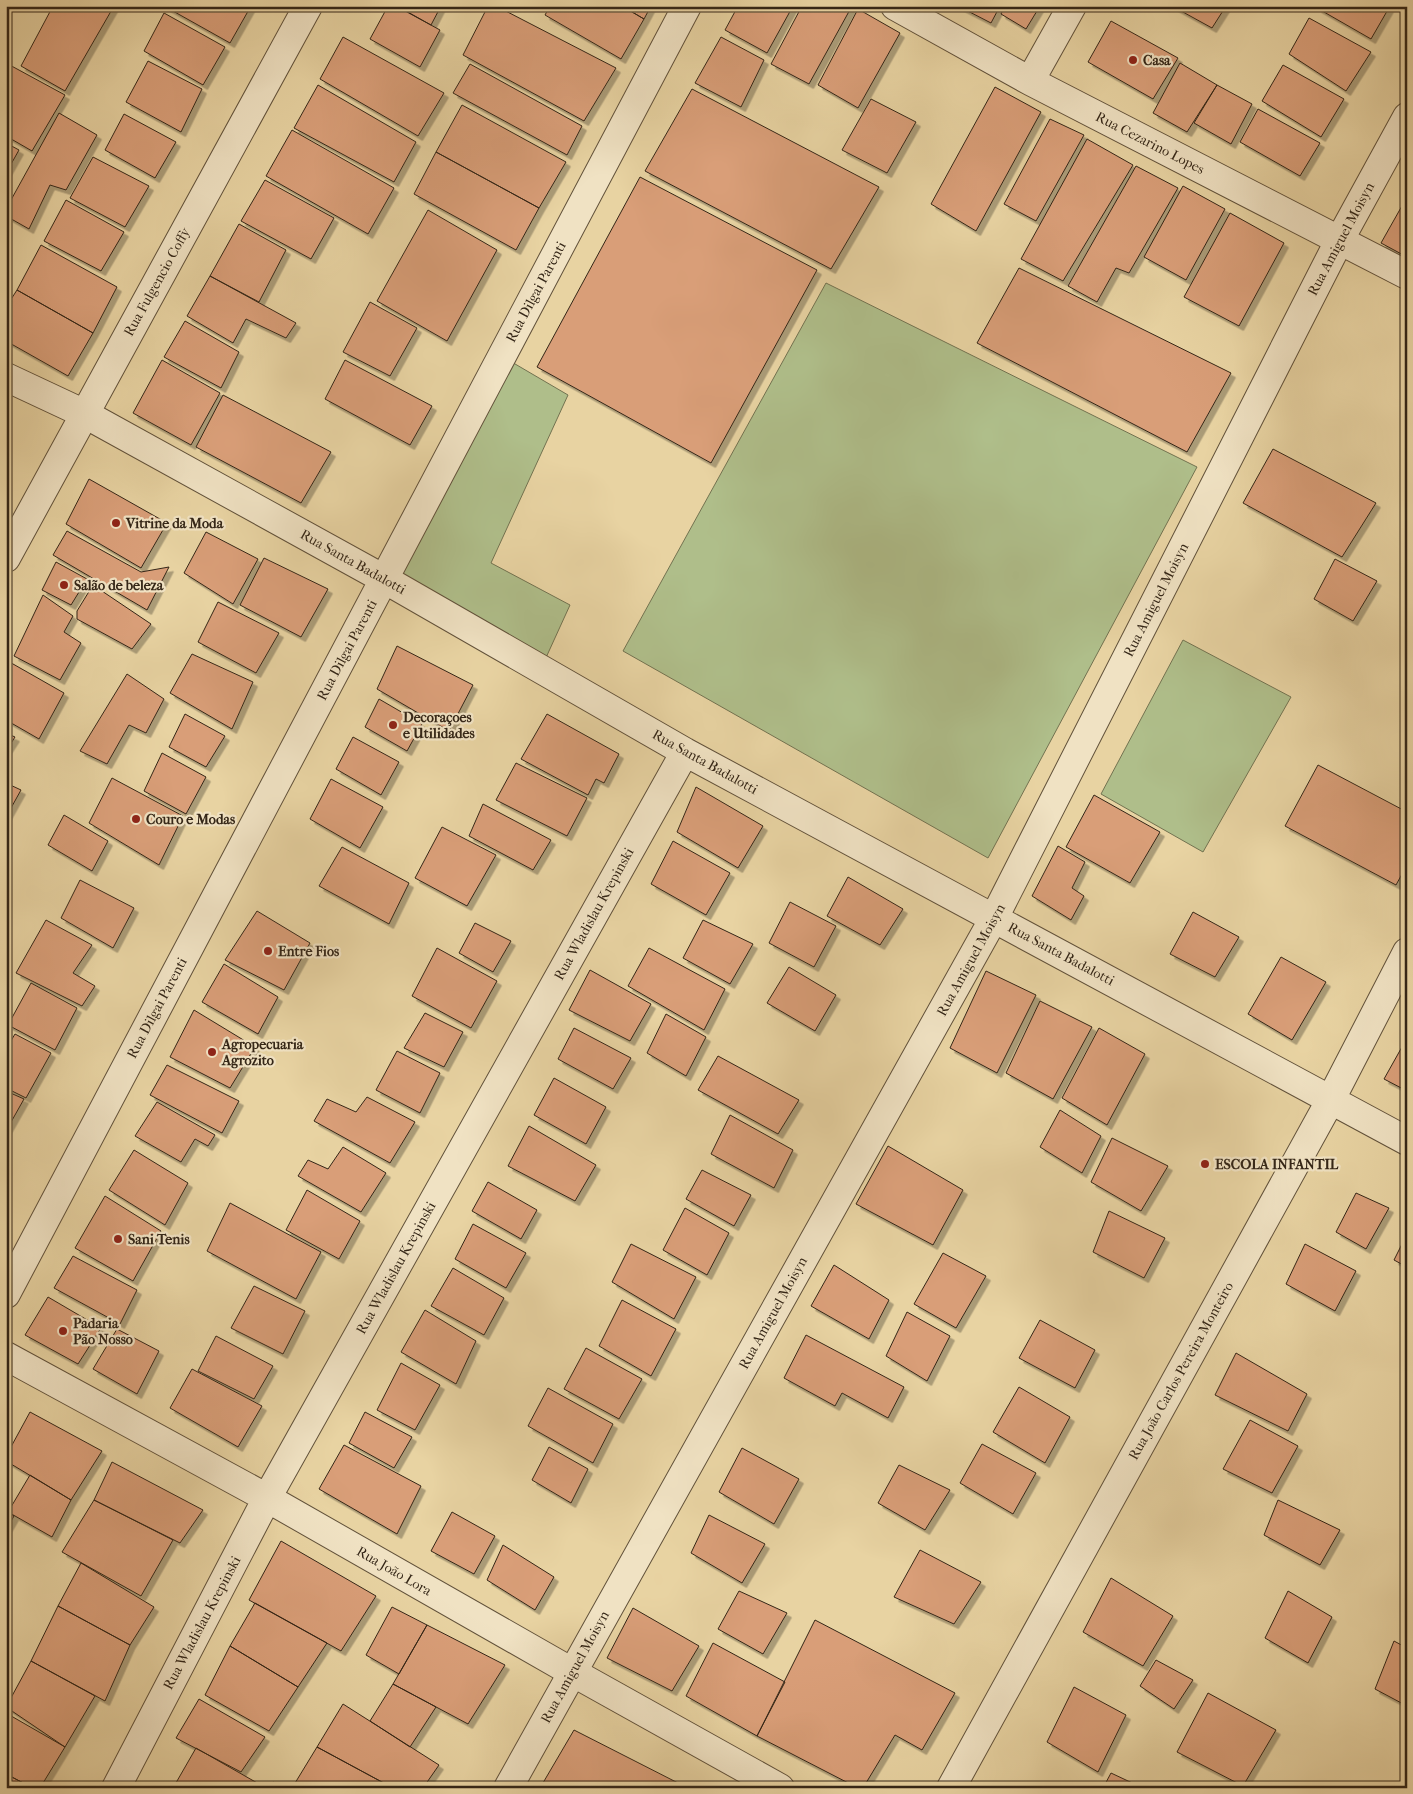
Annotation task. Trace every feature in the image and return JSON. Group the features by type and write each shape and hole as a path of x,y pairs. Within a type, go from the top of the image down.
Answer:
{"street":[{"name":"Rua Fulgencio Coffy","path":"6,558 308,6"},
{"name":"Rua Dilgai Parenti","path":"6,1294 687,6"},
{"name":"Rua Cezarino Lopes","path":"895,6 1030,81 1407,275"},
{"path":"1030,81 1072,6"},
{"name":"Rua Amiguel Moisyn","path":"508,1788 994,918 1338,240 1407,117"},
{"name":"Rua Santa Badalotti","path":"6,377 85,414 384,579 685,752 1407,1141"},
{"name":"Rua Wladislau Krepinski","path":"116,1788 268,1498 685,752"},
{"name":"Rua João Carlos Pereira Monteiro","path":"952,1788 1330,1101 1407,952"},
{"name":"Rua João Lora","path":"6,1356 268,1498 572,1672 780,1788"}],"green space":[{"path":"826,283 1197,467 988,858 623,651"},
{"path":"510,361 568,395 491,563 570,605 544,662 396,576"},
{"path":"1183,640 1291,697 1203,852 1101,794"}],"building":[{"path":"53,6 114,6 65,91 21,66"},
{"path":"164,6 251,6 230,43"},
{"path":"388,6 396,6 440,30 420,67 370,39"},
{"path":"397,6 441,6 431,25"},
{"path":"488,6 496,6 616,68 584,121 463,55"},
{"path":"550,6 622,6 644,19 621,59 545,15"},
{"path":"622,6 651,6 644,19"},
{"path":"738,6 793,6 767,53 725,30"},
{"path":"802,6 852,6 809,84 771,64"},
{"path":"958,6 1000,6 991,23"},
{"path":"1005,6 1040,6 1026,29 1001,14"},
{"name":"Casa","path":"1172,6 1226,6 1212,28"},
{"path":"1318,6 1390,6 1371,39 1317,8"},
{"path":"858,9 900,33 858,108 818,85"},
{"path":"164,13 225,47 203,85 144,51"},
{"path":"1309,18 1371,52 1346,91 1289,54"},
{"name":"Casa","path":"1111,21 1178,58 1153,99 1088,62"},
{"path":"343,37 444,93 418,136 320,79"},
{"path":"721,37 764,60 741,107 695,83"},
{"path":"148,61 202,89 181,132 126,102"},
{"path":"6,63 65,95 32,151 6,136"},
{"name":"Casa","path":"1180,63 1217,85 1187,132 1153,113"},
{"path":"470,64 582,126 567,155 453,93"},
{"path":"1283,65 1344,99 1321,137 1262,101"},
{"path":"318,85 416,142 394,182 294,128"},
{"path":"1217,85 1252,104 1231,144 1194,123"},
{"path":"995,87 1041,112 976,231 931,204"},
{"path":"692,89 879,187 831,269 645,171"},
{"path":"871,99 916,122 887,173 842,150"},
{"path":"462,105 566,162 539,208 436,152"},
{"path":"1258,109 1320,143 1300,176 1240,142"},
{"path":"59,113 97,135 66,190 50,185 29,229 6,216 6,209"},
{"path":"124,114 176,142 155,178 105,150"},
{"path":"1050,119 1084,135 1036,221 1004,204"},
{"path":"292,130 394,188 368,234 266,176"},
{"path":"1087,139 1133,165 1063,281 1021,259"},
{"path":"6,143 19,150 6,173"},
{"path":"436,152 539,208 516,250 414,194"},
{"path":"93,157 149,186 125,227 70,198"},
{"path":"1136,166 1178,188 1129,273 1116,268 1097,302 1068,286"},
{"path":"640,177 817,270 711,463 537,367"},
{"path":"265,180 334,218 311,259 241,221"},
{"path":"1183,186 1225,209 1186,280 1144,257"},
{"path":"1407,197 1407,257 1381,243"},
{"path":"66,200 124,232 101,271 44,241"},
{"path":"428,210 497,250 447,341 377,301"},
{"path":"1230,213 1284,243 1239,326 1184,297"},
{"path":"239,224 286,250 259,302 210,276"},
{"path":"41,245 117,287 93,333 17,290"},
{"path":"1019,268 1231,373 1187,452 977,343"},
{"path":"210,276 296,323 286,338 246,319 233,343 187,316"},
{"path":"17,290 93,333 68,376 6,341 6,307"},
{"path":"370,302 417,328 390,376 343,352"},
{"path":"185,321 239,352 221,388 164,357"},
{"path":"162,360 220,393 191,445 133,413"},
{"path":"345,360 432,406 410,445 325,399"},
{"path":"223,395 331,452 301,503 196,447"},
{"path":"1273,449 1376,503 1342,557 1243,503"},
{"name":"Vitrine da Moda","path":"89,479 167,523 141,568 66,524"},
{"path":"67,531 141,572 169,567 147,610 53,555"},
{"path":"206,532 258,559 233,604 184,573"},
{"path":"264,558 328,589 301,637 240,605"},
{"path":"1335,559 1377,581 1353,621 1314,599"},
{"name":"Salão de beleza","path":"56,562 87,579 71,605 42,590"},
{"path":"93,585 151,624 132,649 77,619 77,611"},
{"path":"43,595 73,616 64,632 81,643 60,680 14,656"},
{"path":"218,602 279,633 256,673 198,642"},
{"path":"397,646 473,685 449,731 377,689"},
{"path":"192,654 253,682 232,729 170,693"},
{"path":"6,660 64,693 39,739 6,720"},
{"path":"127,674 164,699 146,733 129,725 107,764 80,751"},
{"name":"Decoraçoes e Utilidades","path":"379,699 422,724 407,751 365,727"},
{"path":"185,714 225,736 206,767 169,747"},
{"path":"547,714 619,754 604,783 596,779 588,795 521,759"},
{"path":"6,733 15,737 6,751"},
{"path":"353,737 399,762 381,795 336,769"},
{"path":"162,753 206,777 186,814 144,791"},
{"path":"516,763 587,798 567,836 496,800"},
{"path":"1318,765 1407,812 1407,865 1396,885 1285,826"},
{"name":"Couro e Modas","path":"112,778 183,816 159,865 89,823"},
{"path":"331,779 383,807 360,848 310,819"},
{"path":"6,783 21,790 6,817"},
{"path":"696,787 763,826 738,868 677,832"},
{"path":"1094,795 1160,832 1130,883 1066,847"},
{"path":"483,804 551,840 533,870 469,836"},
{"path":"64,815 108,841 92,871 48,845"},
{"path":"442,827 496,855 467,906 415,878"},
{"path":"673,841 730,873 706,915 651,884"},
{"path":"1058,846 1085,862 1072,888 1084,896 1071,920 1032,896"},
{"path":"342,847 409,883 389,924 319,886"},
{"path":"848,877 903,909 880,945 827,916"},
{"path":"80,880 134,908 113,948 61,918"},
{"path":"790,902 836,926 814,967 769,943"},
{"name":"Entre Fios","path":"257,911 310,943 284,990 225,960"},
{"path":"1193,912 1239,937 1215,977 1170,954"},
{"path":"46,920 92,945 73,973 95,986 82,1006 16,973"},
{"path":"703,920 753,944 730,984 683,958"},
{"path":"475,923 511,941 493,972 459,953"},
{"path":"437,948 497,981 471,1028 412,996"},
{"path":"649,948 725,989 704,1030 628,986"},
{"path":"1281,957 1326,982 1292,1040 1248,1014"},
{"path":"224,964 278,997 258,1034 202,1002"},
{"path":"789,967 836,995 815,1031 767,1003"},
{"path":"590,970 651,1004 630,1041 569,1010"},
{"path":"986,971 1036,995 997,1073 950,1048"},
{"path":"31,983 77,1008 55,1050 8,1025"},
{"path":"1040,1001 1092,1027 1053,1099 1006,1073"},
{"name":"Agropecuaria Agrozito","path":"194,1010 255,1047 230,1088 170,1057"},
{"path":"425,1013 463,1032 444,1067 404,1048"},
{"path":"666,1014 706,1037 686,1076 647,1053"},
{"path":"574,1028 631,1058 613,1089 558,1059"},
{"path":"1099,1028 1145,1054 1107,1125 1062,1098"},
{"path":"15,1034 51,1053 26,1098 6,1088 6,1049"},
{"path":"1407,1038 1407,1091 1384,1079"},
{"path":"397,1051 440,1073 420,1113 376,1090"},
{"path":"718,1056 799,1100 778,1134 698,1090"},
{"path":"167,1065 239,1101 222,1133 150,1095"},
{"path":"554,1078 606,1107 586,1144 534,1115"},
{"path":"6,1091 24,1099 6,1131"},
{"path":"367,1097 415,1122 390,1163 314,1121 327,1099 356,1112"},
{"path":"157,1102 215,1135 208,1146 195,1139 181,1162 135,1136"},
{"path":"1060,1110 1101,1136 1082,1173 1040,1147"},
{"path":"730,1115 793,1150 774,1188 711,1154"},
{"path":"529,1126 596,1165 575,1201 508,1166"},
{"path":"1112,1138 1168,1166 1141,1211 1091,1182"},
{"path":"888,1146 963,1190 933,1245 856,1204"},
{"path":"343,1147 386,1173 361,1212 298,1176 308,1160 328,1169"},
{"path":"134,1150 188,1183 165,1225 109,1190"},
{"path":"702,1170 751,1195 734,1226 686,1199"},
{"path":"488,1182 537,1210 521,1239 472,1211"},
{"path":"307,1190 360,1221 339,1259 286,1230"},
{"path":"1356,1193 1389,1208 1366,1249 1336,1232"},
{"name":"Sani Tenis","path":"105,1196 161,1231 133,1281 75,1248"},
{"path":"230,1203 321,1252 296,1299 207,1251"},
{"path":"685,1208 729,1233 707,1275 663,1250"},
{"path":"1109,1211 1165,1238 1144,1278 1093,1252"},
{"path":"473,1224 526,1253 506,1288 455,1259"},
{"path":"1407,1234 1407,1267 1394,1260"},
{"path":"631,1244 696,1277 674,1319 612,1282"},
{"path":"1305,1244 1356,1271 1335,1311 1286,1284"},
{"path":"943,1253 986,1276 956,1328 914,1304"},
{"path":"73,1256 137,1290 120,1324 54,1288"},
{"path":"834,1265 889,1300 869,1339 811,1306"},
{"path":"453,1268 504,1298 484,1335 431,1306"},
{"path":"254,1286 305,1311 283,1354 231,1328"},
{"name":"Padaria Pão Nosso","path":"48,1297 101,1328 78,1364 25,1335"},
{"path":"622,1300 676,1329 651,1376 599,1346"},
{"path":"425,1310 476,1341 456,1384 401,1352"},
{"path":"907,1312 950,1336 927,1381 886,1356"},
{"path":"1040,1320 1095,1350 1075,1388 1019,1358"},
{"path":"117,1329 159,1351 137,1394 93,1369"},
{"path":"806,1335 904,1387 888,1418 842,1393 835,1406 784,1378"},
{"path":"216,1336 273,1366 254,1399 198,1371"},
{"path":"586,1348 642,1379 619,1419 564,1389"},
{"path":"1236,1353 1307,1394 1288,1431 1215,1395"},
{"path":"401,1363 440,1385 415,1430 377,1410"},
{"path":"192,1369 262,1406 238,1447 170,1408"},
{"path":"1019,1387 1070,1417 1045,1463 993,1432"},
{"path":"548,1388 613,1424 593,1463 528,1426"},
{"path":"30,1412 102,1451 71,1500 6,1461 6,1456"},
{"path":"365,1412 412,1437 394,1468 349,1443"},
{"path":"1250,1420 1298,1446 1272,1493 1223,1469"},
{"path":"982,1444 1036,1473 1013,1514 960,1483"},
{"path":"344,1445 421,1486 397,1534 319,1489"},
{"path":"549,1447 588,1469 571,1503 532,1480"},
{"path":"742,1448 799,1479 774,1524 719,1492"},
{"path":"112,1462 203,1510 180,1543 94,1500"},
{"path":"899,1465 950,1490 925,1530 878,1503"},
{"path":"30,1475 71,1500 52,1537 8,1512"},
{"path":"94,1500 173,1540 141,1596 62,1552"},
{"path":"1278,1500 1340,1530 1320,1565 1264,1535"},
{"path":"6,1511 14,1516 6,1530"},
{"path":"452,1512 495,1536 474,1574 431,1551"},
{"path":"709,1515 765,1544 742,1583 691,1553"},
{"path":"281,1541 376,1596 341,1651 249,1600"},
{"path":"503,1545 554,1577 535,1610 487,1580"},
{"path":"920,1550 981,1582 954,1624 894,1597"},
{"path":"81,1563 154,1607 130,1645 58,1606"},
{"path":"1111,1578 1173,1616 1143,1666 1083,1632"},
{"path":"739,1591 787,1613 763,1654 718,1629"},
{"path":"1288,1591 1332,1617 1308,1663 1265,1638"},
{"path":"255,1603 327,1643 298,1687 230,1646"},
{"path":"58,1606 130,1645 105,1701 31,1661"},
{"path":"392,1607 427,1625 399,1674 366,1655"},
{"path":"633,1608 699,1646 672,1691 607,1658"},
{"path":"815,1620 955,1693 922,1750 895,1735 863,1788 858,1788 757,1736"},
{"path":"427,1625 505,1665 468,1724 393,1684"},
{"path":"1394,1641 1407,1648 1407,1706 1375,1689"},
{"path":"713,1643 785,1682 757,1736 686,1696"},
{"path":"230,1646 298,1687 269,1731 205,1695"},
{"path":"1156,1660 1193,1680 1174,1709 1140,1686"},
{"path":"31,1661 95,1696 65,1747 6,1707"},
{"path":"393,1684 436,1707 410,1747 370,1721"},
{"path":"1074,1687 1126,1715 1098,1772 1047,1742"},
{"path":"1208,1693 1276,1730 1243,1786 1177,1752"},
{"path":"199,1699 265,1737 241,1772 176,1738"},
{"path":"343,1704 439,1765 423,1788 393,1788 317,1747"},
{"path":"6,1713 65,1747 40,1788 33,1788 6,1774"},
{"path":"574,1730 682,1785 681,1788 540,1788"},
{"path":"317,1747 393,1788 292,1788"},
{"path":"196,1748 259,1784 257,1788 173,1788"},
{"path":"1111,1773 1143,1788 1103,1788"},
{"path":"6,1774 33,1788 6,1788"},
{"path":"273,1782 283,1788 270,1788"}],"place":[{"name":"Casa","path":"1133,60"},
{"name":"Vitrine da Moda","path":"116,523"},
{"name":"Salão de beleza","path":"64,585"},
{"name":"Decoraçoes e Utilidades","path":"393,725"},
{"name":"Couro e Modas","path":"136,819"},
{"name":"Entre Fios","path":"268,951"},
{"name":"Agropecuaria Agrozito","path":"212,1052"},
{"name":"ESCOLA INFANTIL","path":"1205,1164"},
{"name":"Sani Tenis","path":"118,1239"},
{"name":"Padaria Pão Nosso","path":"63,1331"}]}
